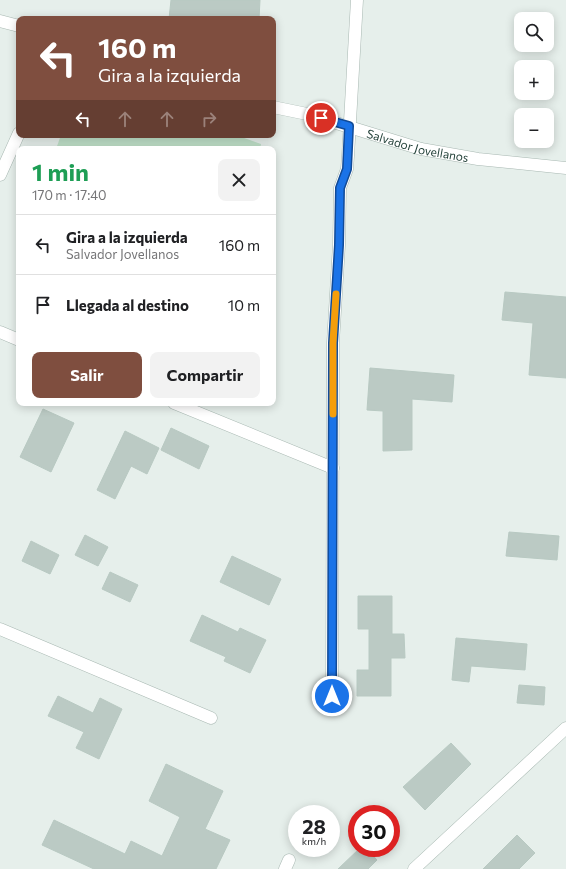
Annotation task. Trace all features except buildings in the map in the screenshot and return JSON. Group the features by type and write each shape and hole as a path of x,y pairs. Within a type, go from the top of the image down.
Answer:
{"street":[{"path":"332,696 333,343 339,245 340,188 347,169 357,0"},
{"path":"0,21 16,25"},
{"name":"Salvador Jovellanos","path":"276,108 307,114 422,149 478,159 566,168"},
{"path":"0,175 17,138"},
{"path":"0,332 16,339"},
{"path":"181,406 333,468"},
{"path":"0,629 211,718"},
{"path":"414,869 566,728"}],"green space":[{"path":"60,138 244,138 261,144 261,146 57,146"}],"slow traffic":[{"path":"333,414 333,343 336,294"}],"route":[{"path":"321,118 349,126 347,169 340,188 339,245 333,343 332,696"}]}
